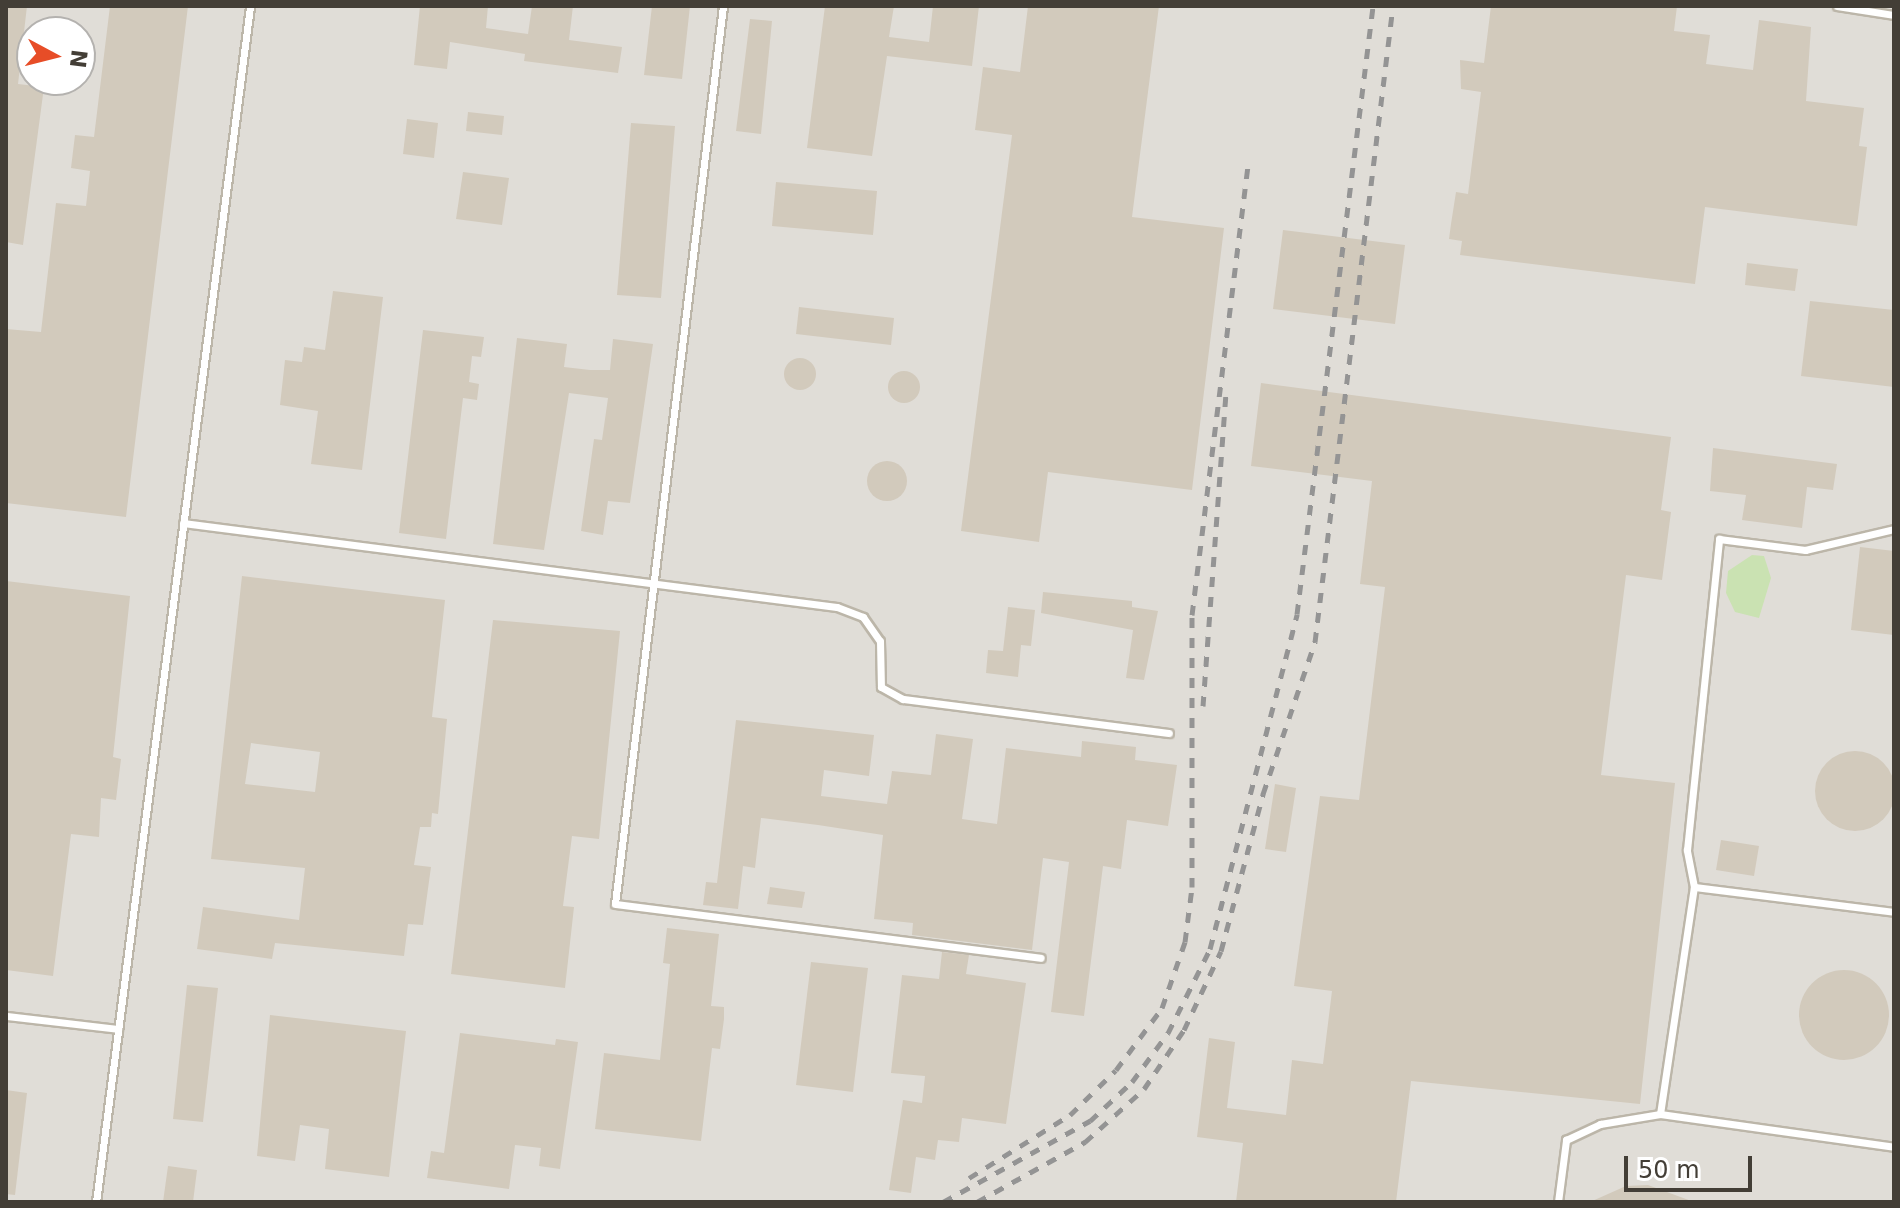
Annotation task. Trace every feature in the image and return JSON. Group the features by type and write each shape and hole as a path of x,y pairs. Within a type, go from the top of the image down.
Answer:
{"lane":[{"path":"96,1202 250,6"},
{"path":"723,6 615,904 1041,958"},
{"path":"1837,6 1894,15"},
{"path":"183,523 837,607 863,617 880,641 881,687 903,699 1169,733"},
{"path":"1660,1114 1694,887 1687,850 1719,539 1805,550 1894,529"},
{"path":"1694,887 1894,912"},
{"path":"6,1016 118,1029"},
{"path":"1558,1202 1566,1140 1600,1124 1660,1114 1894,1147"}],"shaded area":[{"path":"6,6 1894,6 1894,1202 6,1202"}],"green space":[{"path":"1752,555 1764,556 1771,578 1759,618 1735,612 1726,593 1728,571"}],"building":[{"path":"6,6 27,6 26,16 16,16 16,96 43,96 23,245 6,242"},
{"path":"110,6 188,6 126,517 6,503 6,329 41,332 56,203 86,206 90,171 71,168 75,135 94,137"},
{"path":"420,6 488,6 486,28 528,34 532,6 573,6 569,40 622,47 618,73 524,61 525,54 450,42 447,69 414,65"},
{"path":"652,6 690,6 682,79 644,75"},
{"path":"825,6 894,6 889,37 929,42 933,6 979,6 972,66 887,56 872,156 807,148"},
{"path":"1028,6 1159,6 1132,217 1224,228 1192,490 1048,472 1039,542 961,531 1012,135 975,130 983,67 1020,72"},
{"path":"1491,6 1677,6 1674,31 1710,35 1706,64 1753,70 1759,20 1811,27 1806,101 1864,108 1859,146 1867,147 1857,226 1705,207 1695,284 1460,255 1462,241 1449,239 1456,192 1468,194 1481,92 1461,89 1460,60 1484,63"},
{"path":"750,19 772,21 761,134 736,131"},
{"path":"468,112 504,116 502,135 466,131"},
{"path":"407,119 438,123 434,158 403,154"},
{"path":"631,123 675,126 661,298 617,295"},
{"path":"463,172 509,178 502,225 456,219"},
{"path":"776,182 877,191 873,235 772,226"},
{"path":"1283,230 1405,245 1395,324 1273,309"},
{"path":"1747,263 1798,269 1795,291 1745,285"},
{"path":"333,291 383,297 362,470 311,464 318,411 280,405 285,360 302,362 304,347 325,350"},
{"path":"1810,301 1894,310 1894,387 1801,376"},
{"path":"799,307 894,318 891,345 796,334"},
{"path":"423,330 484,337 481,357 472,356 469,382 479,384 477,400 463,398 446,539 399,533"},
{"path":"517,338 567,344 564,367 590,370 610,370 613,339 653,344 630,503 608,501 603,535 581,531 594,439 602,440 608,398 569,393 544,550 493,544"},
{"path":"800,358 811,363 816,374 811,385 800,390 789,385 784,374 789,363"},
{"path":"904,371 916,375 920,387 916,399 904,403 892,399 888,387 892,375"},
{"path":"1261,383 1671,437 1661,510 1671,512 1662,580 1626,575 1601,775 1675,783 1640,1104 1411,1081 1396,1202 1236,1202 1243,1143 1197,1137 1209,1038 1235,1042 1227,1108 1286,1115 1292,1060 1323,1064 1332,991 1294,986 1320,796 1359,800 1385,587 1360,584 1372,481 1251,466"},
{"path":"1713,448 1837,464 1833,490 1807,487 1802,528 1742,520 1746,495 1710,491"},
{"path":"887,461 901,467 907,481 901,495 887,501 873,495 867,481 873,467"},
{"path":"1860,547 1894,551 1894,635 1851,630"},
{"path":"242,576 445,600 432,717 447,719 438,814 432,813 431,827 420,827 414,865 431,867 423,925 408,924 404,956 275,943 272,959 197,949 203,907 299,920 305,868 211,859","holes":["251,743 320,752 315,792 245,784"]},
{"path":"6,581 130,596 113,757 121,759 116,800 101,798 99,837 71,834 53,976 6,970"},
{"path":"1043,592 1132,601 1132,607 1158,611 1144,680 1126,678 1133,630 1041,613"},
{"path":"1008,607 1035,610 1031,646 1021,645 1018,677 986,673 988,650 1003,651"},
{"path":"493,620 620,631 599,839 572,836 563,906 574,907 565,988 451,974"},
{"path":"736,720 874,735 869,776 824,770 821,796 887,804 892,771 931,775 936,734 973,739 962,819 997,824 1006,748 1081,757 1082,741 1136,747 1135,760 1177,765 1168,826 1127,820 1121,869 1103,866 1084,1016 1051,1012 1069,862 1043,858 1032,950 912,935 913,923 874,919 883,835 818,825 761,818 755,868 743,866 738,909 703,905 706,882 717,883"},
{"path":"1855,751 1870,754 1883,763 1892,776 1895,791 1892,806 1883,819 1870,828 1855,831 1840,828 1827,819 1818,806 1815,791 1818,776 1827,763 1840,754"},
{"path":"1275,784 1296,788 1286,852 1265,849"},
{"path":"1721,840 1759,846 1754,876 1716,870"},
{"path":"770,887 805,892 802,908 767,904"},
{"path":"667,928 719,934 711,1006 724,1007 724,1019 720,1049 712,1048 701,1141 595,1129 604,1053 660,1060 670,964 663,963"},
{"path":"942,952 969,955 966,974 1026,983 1006,1124 962,1118 959,1142 938,1140 935,1160 916,1157 911,1193 889,1190 903,1100 922,1103 925,1076 891,1073 902,975 939,979"},
{"path":"811,962 868,968 853,1092 796,1085"},
{"path":"1835,970 1853,970 1869,977 1882,990 1889,1006 1889,1024 1882,1040 1869,1053 1853,1060 1835,1060 1819,1053 1806,1040 1799,1024 1799,1006 1806,990 1819,977"},
{"path":"187,985 218,988 203,1122 173,1119"},
{"path":"270,1015 406,1031 389,1177 325,1169 329,1129 300,1125 295,1161 257,1156"},
{"path":"460,1033 555,1045 556,1039 578,1042 560,1169 539,1166 541,1148 515,1145 509,1189 427,1178 431,1151 444,1153"},
{"path":"6,1090 27,1093 15,1195 6,1194"},
{"path":"168,1166 197,1170 193,1202 163,1202"},
{"path":"1648,1185 1694,1202 1590,1202 1626,1186"}],"railway":[{"path":"943,1202 1090,1121 1132,1082 1168,1033 1210,949 1297,614 1373,6"},
{"path":"977,1202 1085,1142 1144,1089 1184,1030 1221,951 1263,794 1315,642 1393,6"},
{"path":"969,1178 1070,1115 1116,1070 1162,1008 1185,942 1192,887 1192,615 1249,160"},
{"path":"1203,706 1226,395"}]}
